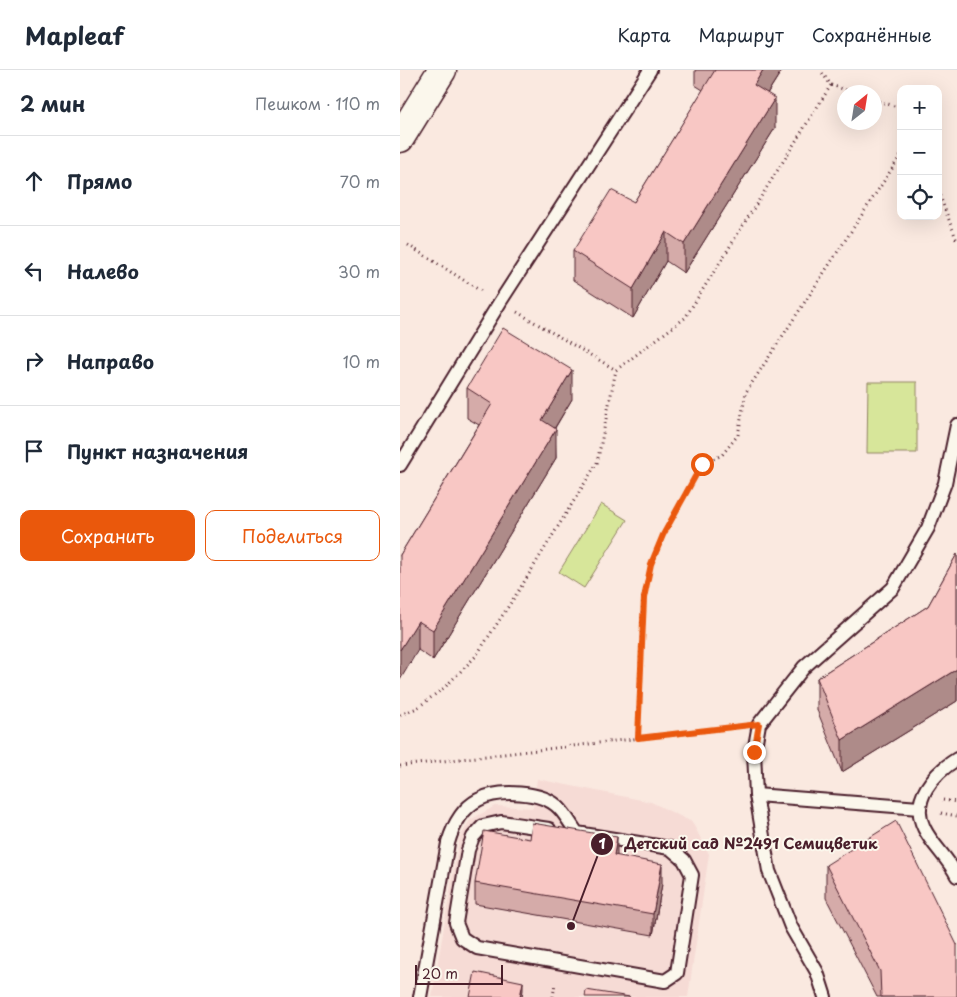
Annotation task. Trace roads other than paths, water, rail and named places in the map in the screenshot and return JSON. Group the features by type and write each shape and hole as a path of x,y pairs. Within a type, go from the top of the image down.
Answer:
{"street":[{"path":"400,138 441,70"}],"lane":[{"path":"400,465 500,302 650,70"},
{"path":"825,997 817,972 790,927 769,871 756,795 754,752 759,724 804,667 893,588 928,528 946,483 957,425"},
{"path":"957,759 929,782 919,808 924,828 949,861 957,876"},
{"path":"420,997 448,843 454,822 478,800 504,793 534,795 558,807 577,833 670,848 684,860 692,875 677,973 666,982 477,948 462,938 456,923 468,850 473,837 484,826 501,822 577,833"},
{"path":"756,795 919,808"}],"place":[{"name":"Детский сад №2491 Семицветик","path":"571,926"}]}
